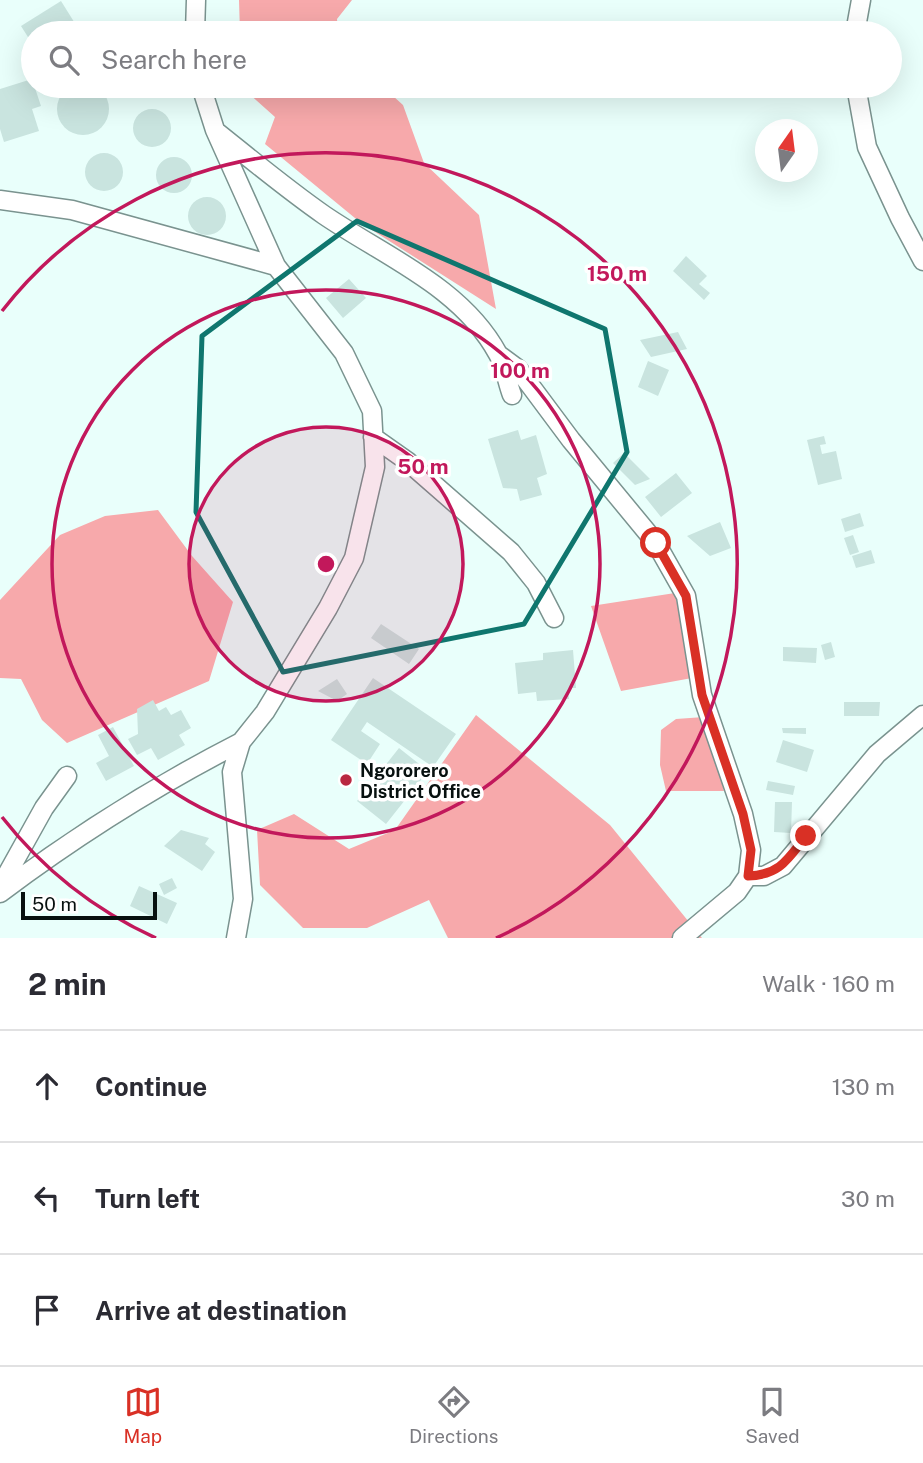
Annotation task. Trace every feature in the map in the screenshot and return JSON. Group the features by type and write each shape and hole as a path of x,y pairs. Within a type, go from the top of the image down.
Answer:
{"street":[{"path":"195,21 196,0"},
{"path":"857,21 861,0"},
{"path":"205,98 215,130 276,266 344,353 372,411 375,467 354,558 328,608 265,712 242,742 232,772 243,899 236,938"},
{"path":"858,98 867,147 923,261"},
{"path":"215,130 326,216 442,291 473,319 499,355 518,369 571,440 656,543 686,596 702,695 743,814 751,850 748,876 737,892 682,938"},
{"path":"0,200 72,210 276,266"},
{"path":"499,355 512,395"},
{"path":"373,437 407,461 511,552 536,583 554,618"},
{"path":"748,876 764,876 783,866 877,754 923,715"},
{"path":"0,893 43,860 178,774 242,742"},
{"path":"0,887 44,808 67,776"}],"highlighted area":[{"path":"357,221 605,329 627,452 524,624 283,672 196,512 202,336"}],"shaded area":[{"path":"239,0 352,0 337,21 240,21"},
{"path":"254,98 395,98 403,105 424,163 479,215 496,309 361,223 265,144 275,117"},
{"path":"158,510 192,556 233,602 209,681 67,743 42,720 21,679 0,678 0,600 60,535 105,516"},
{"path":"675,593 692,678 621,691 591,606"},
{"path":"476,715 610,825 702,938 448,938 429,900 367,928 303,928 260,885 257,830 294,814 349,849 395,830"},
{"path":"704,717 724,791 666,791 660,765 661,730 676,719"}],"building":[{"path":"61,1 74,21 29,21"},
{"path":"21,82 21,98 38,98 41,106 32,109 39,131 4,142 0,129 0,89"},
{"path":"60,98 107,99 107,119 93,133 73,133 59,119 57,109"},
{"path":"152,109 166,114 171,128 166,142 152,147 138,142 133,128 138,114"},
{"path":"104,153 118,158 123,172 118,186 104,191 90,186 85,172 90,158"},
{"path":"174,157 186,163 192,175 186,187 174,193 162,187 156,175 162,163"},
{"path":"207,197 220,203 226,216 220,229 207,235 194,229 188,216 194,203"},
{"path":"686,256 707,276 699,284 710,293 704,300 673,271"},
{"path":"349,279 366,298 343,318 326,298"},
{"path":"678,332 687,349 651,357 640,340"},
{"path":"648,361 669,370 658,396 638,387"},
{"path":"518,430 521,440 536,435 547,474 537,478 542,495 520,501 517,489 503,488 488,439"},
{"path":"824,436 826,444 820,445 822,454 836,451 842,479 818,485 807,440"},
{"path":"624,453 650,479 635,485 613,463"},
{"path":"676,473 692,493 661,517 645,497"},
{"path":"860,513 864,526 845,532 841,519"},
{"path":"720,522 731,548 710,556 687,536"},
{"path":"853,535 859,552 850,555 844,538"},
{"path":"871,550 875,563 856,568 852,556"},
{"path":"381,624 419,649 409,664 371,638"},
{"path":"831,642 835,657 825,660 821,645"},
{"path":"783,647 817,648 816,663 783,661"},
{"path":"573,650 576,688 568,688 569,699 537,701 536,692 518,694 515,663 543,660 543,653"},
{"path":"373,678 456,734 433,767 367,722 361,731 380,744 367,764 331,740"},
{"path":"337,679 347,694 337,701 318,691"},
{"path":"153,700 159,711 166,707 171,715 181,710 191,728 179,735 185,745 158,760 151,748 137,755 128,739 138,734 137,709"},
{"path":"844,702 880,702 879,716 844,716"},
{"path":"113,727 134,766 106,781 96,763 109,756 98,735"},
{"path":"782,728 806,728 806,734 783,733"},
{"path":"783,740 814,750 807,772 776,762"},
{"path":"399,748 428,771 386,824 357,801"},
{"path":"768,781 795,786 793,795 766,790"},
{"path":"775,802 792,802 791,833 774,832"},
{"path":"181,830 209,838 205,844 215,852 202,871 164,846"},
{"path":"172,878 177,888 164,895 159,884"},
{"path":"139,886 177,903 167,924 130,906"}],"place":[{"name":"Ngororero District Office","path":"346,780"}],"route":[{"path":"656,543 686,596 702,695 743,814 751,850 748,876 764,876 783,866 806,836"}]}
